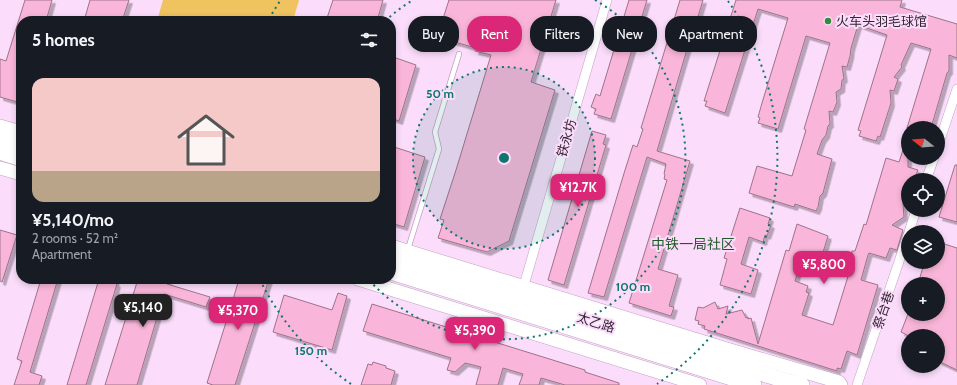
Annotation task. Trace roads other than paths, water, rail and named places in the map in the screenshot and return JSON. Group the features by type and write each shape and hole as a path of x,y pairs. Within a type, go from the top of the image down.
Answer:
{"main road":[{"path":"0,126 16,131"},
{"path":"0,140 16,145"},
{"path":"0,152 16,157"},
{"path":"0,168 16,173"},
{"path":"396,248 521,293 839,382 841,385"},
{"name":"太乙路","path":"396,260 521,293 778,379 802,385"},
{"name":"太乙路","path":"396,274 754,385"},
{"path":"374,284 700,385"}],"street":[{"name":"铁永坊","path":"521,293 606,0"},
{"path":"945,125 957,89"},
{"name":"祭台巷","path":"858,385 901,256"}],"lane":[{"path":"407,251 439,148 435,132 459,54"}],"place":[{"name":"火车头羽毛球馆","path":"828,21"}],"district":[{"name":"中铁一局社区","path":"693,244"}]}
